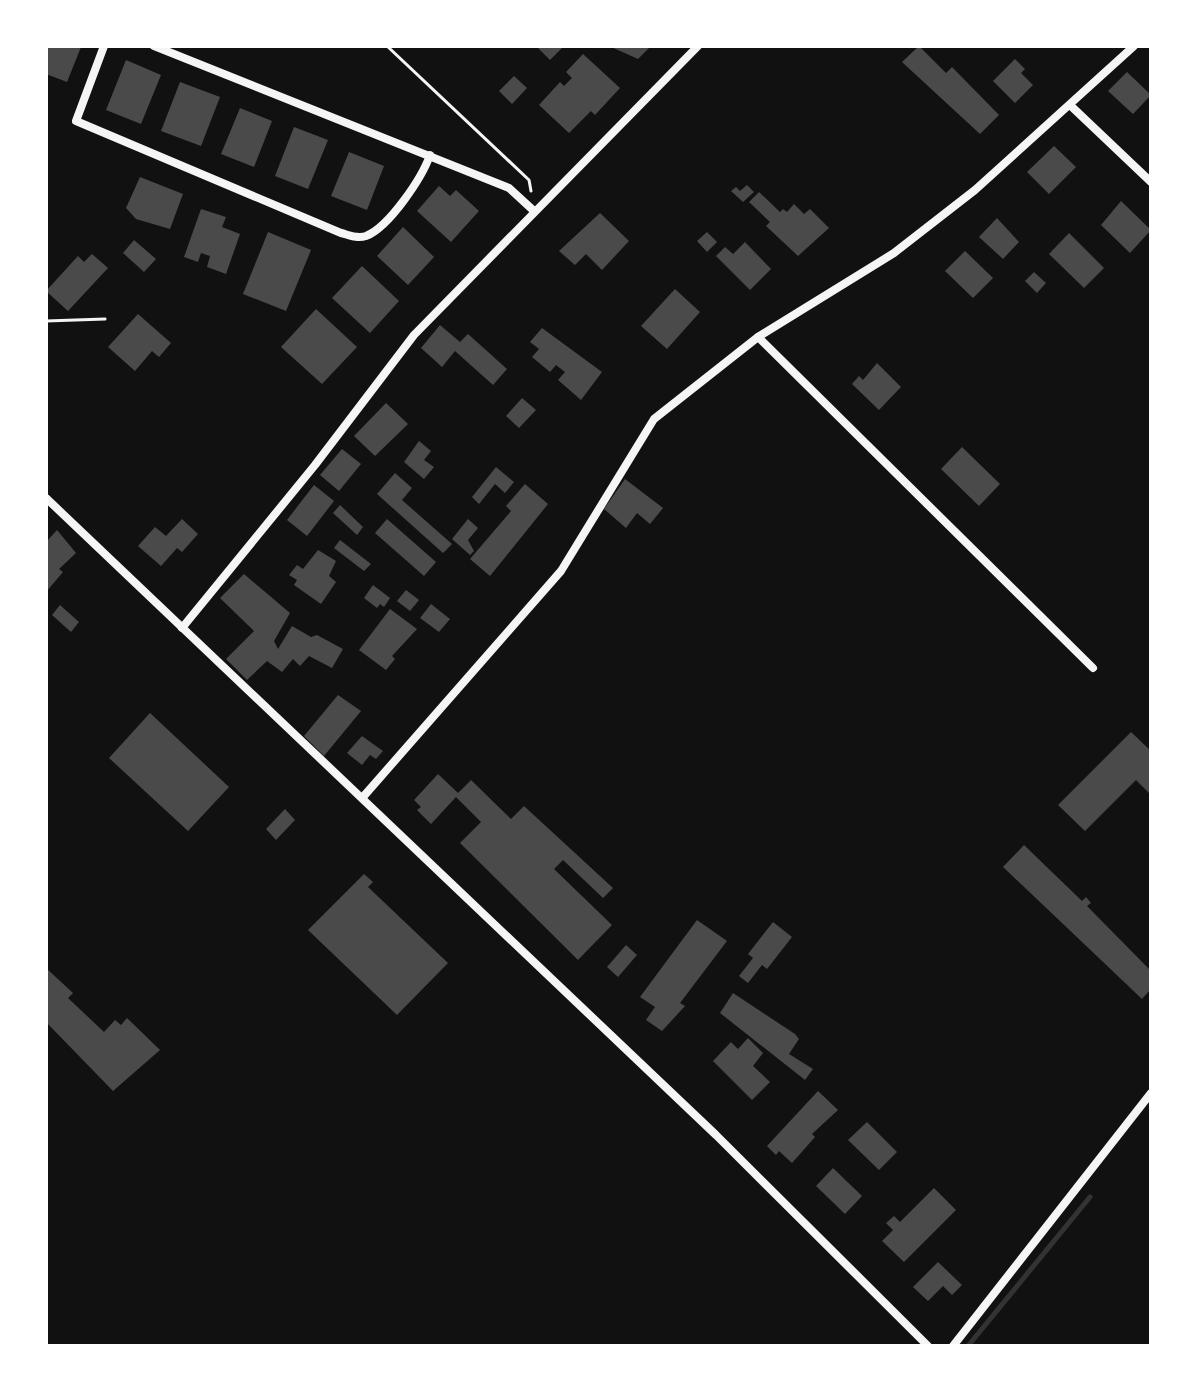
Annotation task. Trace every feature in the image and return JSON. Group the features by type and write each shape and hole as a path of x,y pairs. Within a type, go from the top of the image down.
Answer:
{"street":[{"path":"104,46 76,121 341,233 357,238 369,235 415,186 430,155"},
{"path":"154,46 509,188 534,211"},
{"path":"182,628 315,465 414,335 698,46"},
{"path":"363,797 561,571 654,419 758,337 894,253 975,190 1134,46"},
{"path":"1071,106 1151,182"},
{"path":"758,337 1093,668"},
{"path":"46,498 716,1135 928,1346"},
{"path":"953,1346 1151,1093"}],"path":[{"path":"387,46 529,180 534,211"},
{"path":"46,321 105,319"}],"building":[{"path":"46,46 81,47 67,82 46,74"},
{"path":"536,46 564,46 550,60"},
{"path":"609,46 651,46 638,59"},
{"path":"919,46 946,73 952,67 999,115 980,134 902,62"},
{"path":"583,54 620,88 595,115 591,111 569,133 539,105 560,82 564,86 572,78 566,72"},
{"path":"1015,59 1025,69 1021,73 1033,85 1015,103 993,81"},
{"path":"126,60 161,75 141,124 106,110"},
{"path":"1127,72 1151,95 1133,114 1108,91"},
{"path":"514,76 527,88 512,104 499,91"},
{"path":"180,82 220,97 201,146 161,131"},
{"path":"240,108 272,121 254,167 221,154"},
{"path":"294,127 328,140 308,189 275,176"},
{"path":"1054,146 1076,167 1049,194 1027,172"},
{"path":"349,152 384,166 367,210 331,196"},
{"path":"140,177 183,194 170,229 136,219 126,208"},
{"path":"747,185 754,192 743,202 731,191 736,187 740,191"},
{"path":"439,186 450,196 456,190 479,211 451,242 417,211"},
{"path":"759,192 780,212 783,209 787,212 794,204 804,214 810,209 829,228 798,256 766,226 770,222 749,202"},
{"path":"1121,201 1151,230 1130,253 1101,225"},
{"path":"201,209 226,217 222,227 240,234 226,274 207,267 210,256 201,253 198,262 184,257"},
{"path":"600,213 629,241 602,270 586,254 575,265 559,251"},
{"path":"997,218 1019,242 1003,259 979,237"},
{"path":"403,227 434,257 408,285 377,256"},
{"path":"268,232 311,250 286,311 243,294"},
{"path":"707,232 717,242 707,252 697,241"},
{"path":"1069,233 1104,268 1084,288 1049,254"},
{"path":"134,240 156,259 144,272 123,253"},
{"path":"745,242 771,269 750,290 716,256 725,247 733,254"},
{"path":"965,251 993,278 973,298 945,271"},
{"path":"92,254 108,268 68,311 46,291 78,256 84,262"},
{"path":"362,266 399,301 370,333 332,298"},
{"path":"1034,272 1046,283 1037,293 1025,281"},
{"path":"675,289 700,312 667,349 641,326"},
{"path":"316,309 357,347 322,384 281,347"},
{"path":"138,314 171,343 159,357 152,351 135,371 108,347"},
{"path":"440,325 460,342 468,334 507,369 493,385 455,351 442,367 421,348"},
{"path":"542,328 602,372 581,400 558,380 565,372 556,365 550,372 532,357 539,349 530,342"},
{"path":"877,363 901,387 879,410 852,384 859,376 863,380"},
{"path":"522,398 536,410 519,428 506,416"},
{"path":"386,403 408,424 375,456 354,436"},
{"path":"419,441 431,451 424,460 434,467 424,479 404,462"},
{"path":"962,447 1000,484 979,506 941,469"},
{"path":"342,449 361,464 339,491 320,475"},
{"path":"496,467 514,482 505,493 495,484 479,504 472,497"},
{"path":"395,473 412,488 402,500 452,544 443,553 377,494"},
{"path":"625,479 663,508 650,524 637,513 626,528 604,509"},
{"path":"525,484 548,504 490,576 470,559 511,511 506,506"},
{"path":"314,485 334,501 307,536 287,520"},
{"path":"340,505 363,527 357,535 333,513"},
{"path":"182,519 198,534 182,552 177,548 161,566 138,546 155,527 166,536"},
{"path":"387,519 436,562 424,576 375,533"},
{"path":"468,519 478,528 468,540 474,551 470,555 452,539"},
{"path":"57,530 76,553 59,569 63,572 46,592 46,542"},
{"path":"340,540 371,564 364,571 334,548"},
{"path":"318,550 336,561 329,576 336,582 321,604 294,585 297,580 289,575 297,565 303,569"},
{"path":"244,574 290,613 274,641 278,649 292,626 343,649 332,668 309,656 300,666 293,659 282,672 267,661 247,680 226,659 254,631 220,598"},
{"path":"373,585 390,598 384,607 380,604 377,608 364,598"},
{"path":"406,590 419,600 410,611 397,601"},
{"path":"431,604 450,619 439,632 420,618"},
{"path":"60,605 79,622 71,632 52,615"},
{"path":"390,609 417,629 392,656 395,659 386,670 359,650"},
{"path":"338,695 361,711 324,756 304,736"},
{"path":"150,713 229,787 188,831 109,758"},
{"path":"1131,732 1151,751 1151,795 1136,780 1085,831 1058,805"},
{"path":"362,736 383,751 376,759 370,755 362,765 347,753"},
{"path":"438,774 458,793 471,780 511,819 524,806 613,888 603,898 563,860 554,869 612,925 578,960 460,843 481,822 456,797 431,824 417,810 421,807 414,800"},
{"path":"285,809 295,820 276,840 266,829"},
{"path":"1024,845 1082,901 1086,897 1091,903 1087,906 1151,971 1151,989 1142,999 1003,867"},
{"path":"364,874 373,882 368,887 448,963 397,1015 308,930"},
{"path":"697,920 727,941 680,1003 685,1006 662,1031 646,1020 655,1007 640,997"},
{"path":"773,922 792,937 767,969 762,965 748,983 739,976 753,958 748,954"},
{"path":"626,945 637,955 618,977 607,967"},
{"path":"46,968 73,993 68,998 104,1032 115,1020 121,1025 127,1018 160,1050 113,1091 46,1022"},
{"path":"733,993 795,1034 799,1039 789,1054 813,1069 805,1080 720,1013"},
{"path":"748,1038 763,1053 753,1066 770,1082 752,1100 713,1061 731,1042 738,1049"},
{"path":"818,1091 838,1110 812,1134 815,1137 792,1163 779,1151 776,1155 767,1146"},
{"path":"867,1122 897,1152 879,1170 848,1140"},
{"path":"833,1168 862,1196 845,1214 816,1186"},
{"path":"934,1188 956,1210 904,1262 882,1241 893,1230 886,1223 894,1216 900,1222"},
{"path":"938,1262 962,1285 952,1295 943,1286 928,1301 913,1287"}],"waterway":[{"path":"968,1346 1090,1197"}]}
